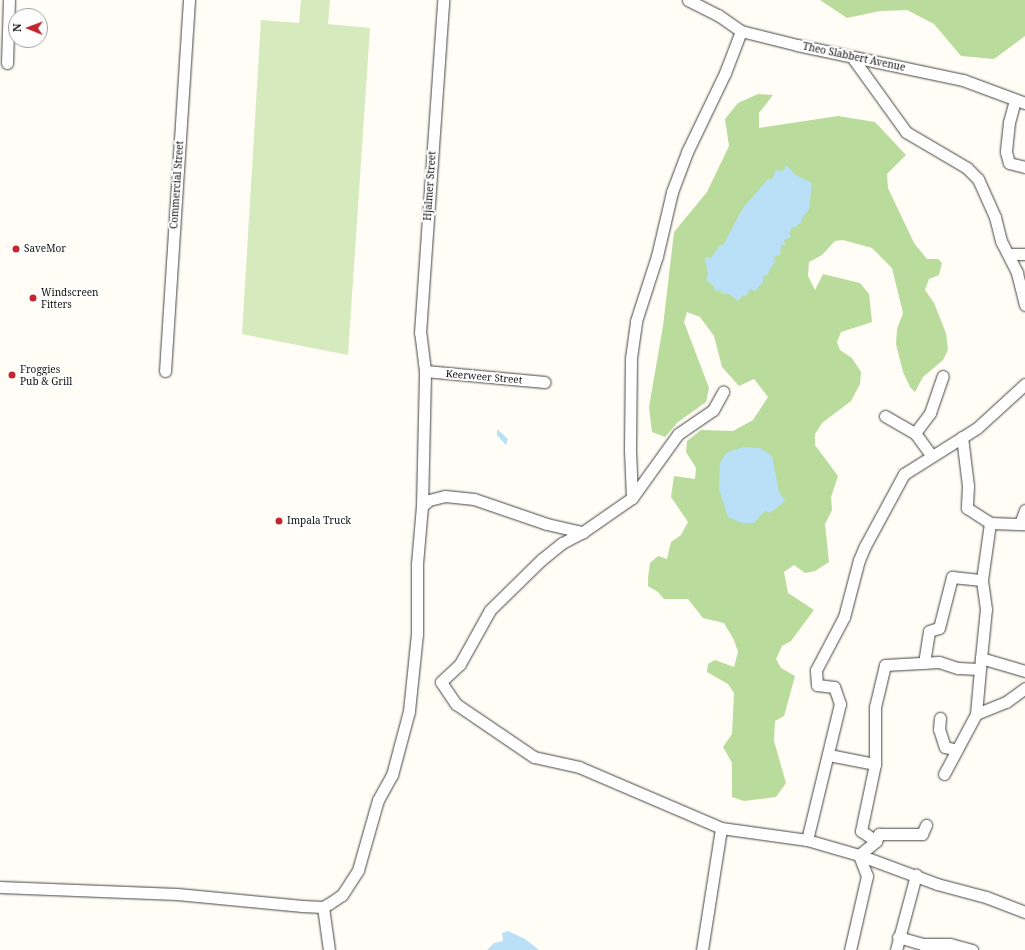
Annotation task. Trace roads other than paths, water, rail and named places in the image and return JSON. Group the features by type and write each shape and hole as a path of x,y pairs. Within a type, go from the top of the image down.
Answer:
{"street":[{"path":"7,63 9,0"},
{"name":"Commercial Street","path":"165,371 189,0"},
{"name":"Hjalmer Street","path":"323,907 342,895 358,870 378,800 392,774 409,711 414,671 417,557 422,506 425,371 420,333 443,0"},
{"name":"Theo Slabbert Avenue","path":"688,0 702,3 741,31 852,57 963,80 1020,102"},
{"path":"632,498 630,450 631,358 636,321 684,158 725,73 741,31"},
{"path":"852,57 906,132 967,168 978,179 995,217 1001,241 1009,254 1017,273 1025,305"},
{"path":"1020,102 1009,122 1006,152 1009,163 1025,167"},
{"path":"1009,254 1025,254"},
{"name":"Keerweer Street","path":"425,371 544,382"},
{"path":"915,433 930,413 944,376"},
{"path":"807,840 829,755 840,704 834,687 817,684 816,670 844,617 859,560 904,474 931,455 977,428 1025,384"},
{"path":"723,392 713,410 678,434 632,498 583,532 562,543 499,599 490,610 460,664 442,682 456,704 534,757 579,767 721,828 807,840 859,855 937,884 986,897 1025,912"},
{"path":"885,416 915,433 931,455"},
{"path":"962,437 968,486 967,508 990,523 1023,524 1025,510"},
{"path":"422,506 429,500 446,496 474,498 547,524 583,532"},
{"path":"944,774 976,714 986,609 982,580 990,523"},
{"path":"924,663 929,631 939,628 952,576 982,580"},
{"path":"876,841 861,831 875,764 874,707 885,665 939,662 958,668 980,664 1025,671"},
{"path":"976,714 1006,702 1025,688"},
{"path":"940,718 939,729 945,747 957,750"},
{"path":"829,755 875,764"},
{"path":"859,855 876,841 880,834 922,834 926,825"},
{"path":"702,950 721,828"},
{"path":"850,950 867,876 859,855"},
{"path":"896,950 898,937 916,875"},
{"path":"0,887 177,894 323,907 329,950"},
{"path":"898,937 922,944 950,944 972,950"}],"water":[{"path":"786,165 796,175 812,183 809,209 801,220 803,221 795,227 792,227 789,233 791,237 784,240 785,245 781,245 780,255 773,257 776,261 768,272 769,275 763,276 763,282 755,291 750,289 746,297 743,295 738,301 728,293 721,294 721,290 715,291 713,285 706,280 708,274 705,259 707,257 711,258 720,245 723,245 743,208 768,179 772,179 776,170 783,171"},
{"path":"497,429 508,439 506,445 497,435"},
{"path":"743,447 760,448 772,456 779,492 785,501 770,513 765,511 754,523 742,523 728,517 719,489 720,463 726,453"},
{"path":"508,931 525,939 539,950 487,950 494,943 503,941 502,933"}],"place":[{"name":"SaveMor","path":"16,249"},
{"name":"Windscreen Fitters","path":"33,298"},
{"name":"Froggies Pub & Grill","path":"12,375"},
{"name":"Impala Truck","path":"279,521"}]}
